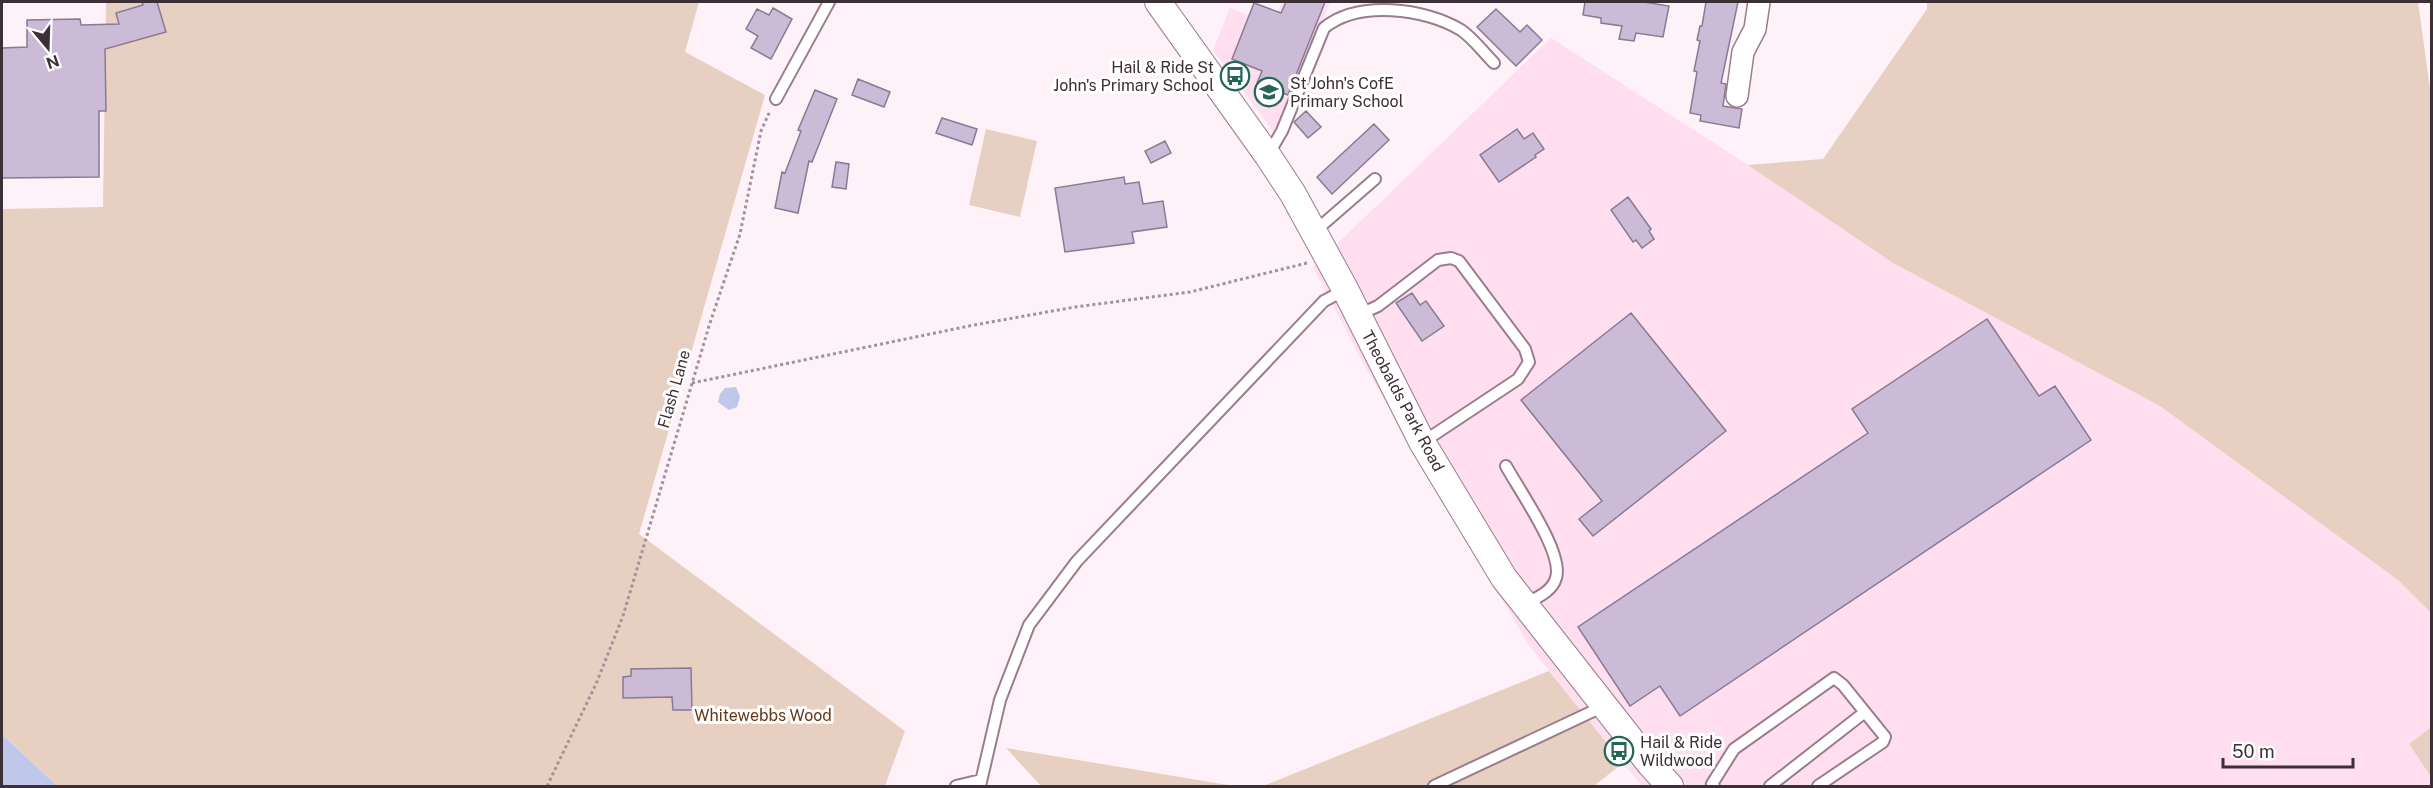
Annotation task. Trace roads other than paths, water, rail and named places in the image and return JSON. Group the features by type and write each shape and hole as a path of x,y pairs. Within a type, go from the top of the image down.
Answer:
{"street":[{"name":"Theobalds Park Road","path":"1158,2 1268,156 1314,231 1422,442 1504,578 1670,786"},
{"path":"1737,96 1743,52 1755,29 1760,2"}],"lane":[{"path":"776,99 829,2"},
{"path":"1268,156 1282,131 1324,28 1343,16 1377,10 1402,11 1442,20 1463,31 1494,63"},
{"path":"1314,231 1375,179"},
{"path":"1358,315 1378,306 1438,260 1451,258 1459,261 1525,349 1529,362 1518,379 1422,442"},
{"path":"956,786 980,783 1000,700 1029,624 1077,561 1324,301 1346,290"},
{"path":"1506,466 1551,544 1558,562 1556,580 1545,594 1525,604"},
{"path":"1714,786 1712,784 1734,749 1834,678 1843,685 1885,737 1883,742 1818,786"},
{"path":"1434,786 1604,705"},
{"path":"1770,786 1865,712"}],"water":[{"path":"736,387 740,397 737,407 729,410 718,402 720,394 725,388"},
{"path":"2,734 6,738 57,786 2,786"}],"place":[{"name":"Hail & Ride St John's Primary School","path":"1235,76"},
{"name":"St John's CofE Primary School","path":"1269,92"},
{"name":"Hail & Ride Wildwood","path":"1619,751"}],"park label":[{"name":"Whitewebbs Wood","path":"763,715"}]}
